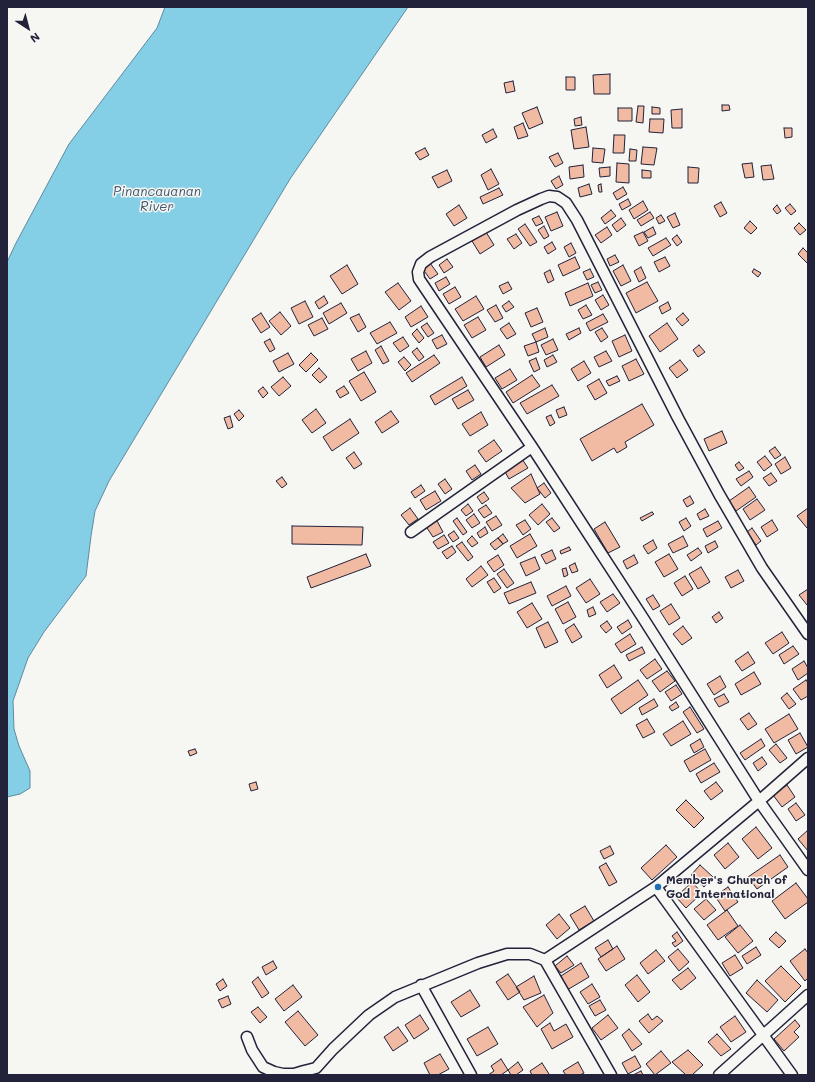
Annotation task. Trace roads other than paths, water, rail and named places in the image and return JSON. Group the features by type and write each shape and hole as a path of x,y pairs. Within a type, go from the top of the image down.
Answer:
{"street":[{"path":"808,634 762,568 719,494 678,418 577,220 566,203 557,197 549,196 517,210 430,256 421,264 418,272 419,279 532,447 647,624 759,801 808,870"},
{"path":"411,532 532,447"},
{"path":"545,960 656,887 808,758"},
{"path":"656,887 792,1075"},
{"path":"247,1037 252,1050 263,1067 274,1072 294,1074 319,1071 369,1015 395,997 421,985 478,963 507,954 530,954 545,960 611,1075"},
{"path":"421,985 471,1075"},
{"path":"719,1075 808,995"}],"water":[{"name":"Pinancauanan River","path":"165,7 408,7 290,179 109,481 95,511 86,576 44,632 28,658 13,701 14,729 19,746 30,771 30,788 20,794 7,797 7,262 69,144 157,28"}],"place":[{"name":"Member's Church of God International","path":"658,887"}]}
